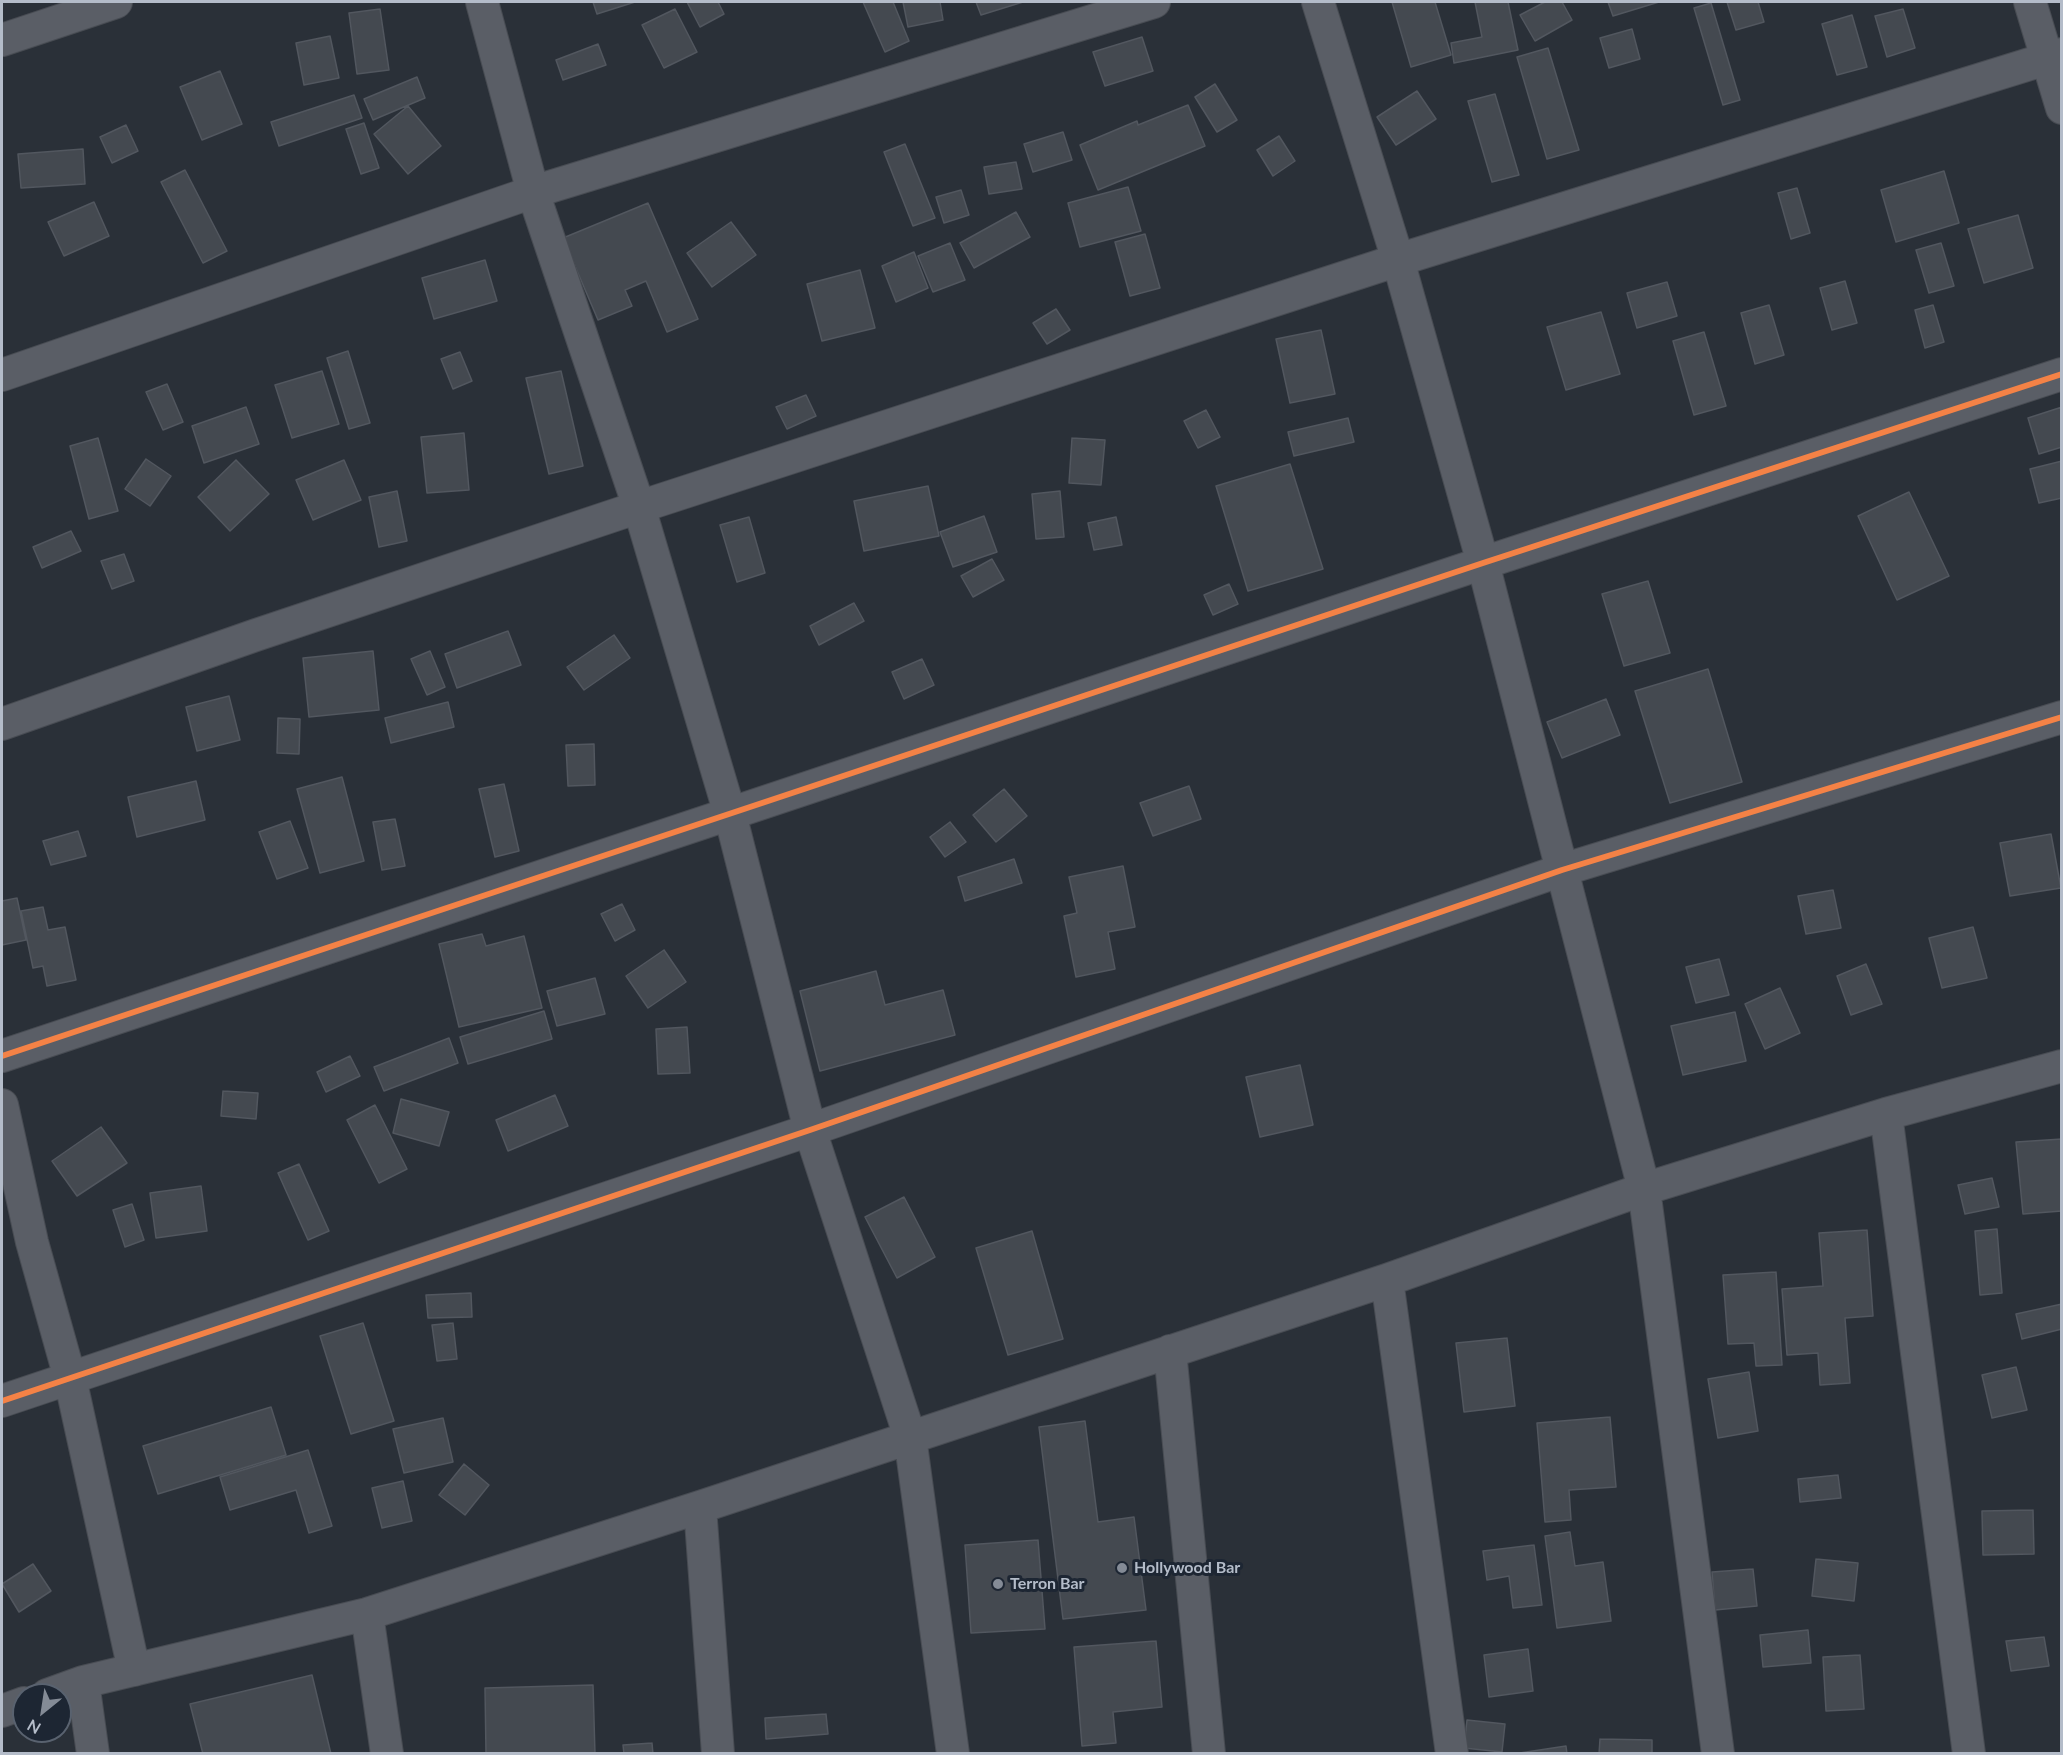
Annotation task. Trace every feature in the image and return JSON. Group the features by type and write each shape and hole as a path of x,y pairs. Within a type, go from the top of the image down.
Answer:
{"street":[{"path":"2,40 116,2"},
{"path":"482,2 534,192 639,507 730,814 810,1130 909,1437 953,1754"},
{"path":"2,375 534,192 1154,2"},
{"path":"1318,2 1398,260 1483,563 1644,1189 1719,1754"},
{"path":"2030,2 2054,56 2061,108"},
{"path":"2,724 256,635 639,507 1398,260 2054,56"},
{"path":"2,1056 1483,563 2061,374"},
{"path":"2,1401 810,1130 1562,870 2061,717"},
{"path":"72,1686 367,1614 700,1507 1387,1280 1644,1189 1886,1114 2061,1066"},
{"path":"2,1105 33,1242 70,1378 134,1670"},
{"path":"1886,1114 1969,1754"},
{"path":"1387,1280 1452,1754"},
{"path":"1170,1352 1209,1754"},
{"path":"700,1507 718,1754"},
{"path":"367,1614 387,1754"},
{"path":"83,1682 93,1754"}],"building":[{"path":"593,2 635,2 597,14"},
{"path":"687,2 718,2 724,14 700,27"},
{"path":"863,2 893,2 909,41 885,52"},
{"path":"903,2 940,2 943,20 908,27"},
{"path":"976,2 1023,2 981,15"},
{"path":"1392,2 1435,2 1451,55 1411,67"},
{"path":"1475,2 1508,2 1518,50 1454,63 1451,43 1482,37"},
{"path":"1545,2 1562,2 1572,20 1535,41 1520,15"},
{"path":"1608,2 1659,2 1613,16"},
{"path":"1727,2 1758,2 1764,22 1736,30"},
{"path":"1711,3 1740,100 1723,105 1694,8"},
{"path":"380,9 389,70 357,74 349,13"},
{"path":"675,9 697,52 664,68 642,25"},
{"path":"1903,9 1915,48 1887,57 1875,16"},
{"path":"1852,15 1867,67 1837,75 1822,24"},
{"path":"1632,29 1640,59 1609,68 1600,38"},
{"path":"330,36 339,78 304,85 296,43"},
{"path":"1142,37 1153,71 1105,86 1093,52"},
{"path":"598,44 606,65 563,80 556,60"},
{"path":"1548,48 1579,150 1547,159 1517,57"},
{"path":"220,71 242,124 202,140 180,87"},
{"path":"417,77 425,98 373,120 364,99"},
{"path":"1215,84 1237,120 1217,132 1195,97"},
{"path":"1417,91 1436,119 1396,145 1377,117"},
{"path":"1495,94 1519,175 1492,182 1468,101"},
{"path":"354,95 362,118 279,146 271,122"},
{"path":"1188,105 1205,146 1098,190 1080,145 1137,121 1138,125"},
{"path":"408,106 441,146 408,174 374,134"},
{"path":"364,123 379,168 361,174 346,129"},
{"path":"126,125 138,151 112,163 100,137"},
{"path":"1063,132 1072,160 1033,172 1024,144"},
{"path":"1279,136 1295,161 1273,176 1257,150"},
{"path":"905,144 935,218 913,226 884,152"},
{"path":"83,149 85,184 21,188 18,154"},
{"path":"1016,162 1022,189 989,194 984,167"},
{"path":"185,170 227,251 203,263 161,182"},
{"path":"1944,171 1959,223 1896,242 1881,190"},
{"path":"1128,187 1141,231 1080,247 1068,203"},
{"path":"1797,188 1810,233 1791,239 1778,193"},
{"path":"961,190 969,215 944,223 936,197"},
{"path":"94,202 109,236 64,256 48,222"},
{"path":"648,203 698,319 667,332 646,281 625,290 632,306 598,320 563,238"},
{"path":"1016,212 1030,237 974,268 960,243"},
{"path":"2018,215 2033,268 1984,283 1968,229"},
{"path":"731,222 756,255 712,287 687,253"},
{"path":"1145,234 1160,288 1130,296 1115,242"},
{"path":"950,243 965,280 933,292 918,256"},
{"path":"1941,243 1954,286 1929,293 1916,250"},
{"path":"914,252 928,288 896,302 882,266"},
{"path":"485,260 497,301 434,319 422,278"},
{"path":"860,270 875,328 822,341 807,284"},
{"path":"1845,281 1857,323 1832,330 1820,288"},
{"path":"1667,282 1677,316 1637,328 1627,293"},
{"path":"1769,305 1784,355 1755,364 1741,313"},
{"path":"1933,305 1944,342 1925,348 1915,310"},
{"path":"1056,309 1070,330 1047,344 1033,323"},
{"path":"1601,312 1620,374 1566,390 1547,327"},
{"path":"1321,330 1335,394 1290,403 1276,339"},
{"path":"1704,332 1726,406 1694,415 1673,341"},
{"path":"348,351 370,423 349,429 327,358"},
{"path":"460,352 472,381 453,389 441,359"},
{"path":"322,371 339,424 292,438 275,385"},
{"path":"561,371 583,466 549,474 526,378"},
{"path":"167,384 183,422 163,430 146,392"},
{"path":"806,395 816,416 787,429 776,407"},
{"path":"246,407 259,444 204,463 192,426"},
{"path":"2062,407 2062,447 2039,454 2028,418"},
{"path":"1206,410 1220,437 1198,448 1184,421"},
{"path":"1348,418 1354,442 1294,456 1288,432"},
{"path":"464,433 469,490 427,493 421,437"},
{"path":"98,438 118,511 89,519 70,446"},
{"path":"1072,438 1105,440 1101,485 1069,483"},
{"path":"146,459 171,476 150,506 125,489"},
{"path":"236,460 269,494 230,531 198,497"},
{"path":"344,460 361,500 313,520 296,480"},
{"path":"2062,461 2062,498 2039,503 2030,469"},
{"path":"1290,464 1323,569 1248,591 1216,486"},
{"path":"928,486 939,536 864,551 854,501"},
{"path":"397,491 407,541 379,547 369,497"},
{"path":"1060,491 1064,537 1036,539 1032,494"},
{"path":"1909,492 1949,576 1897,600 1858,516"},
{"path":"984,516 997,552 953,567 940,532"},
{"path":"749,517 765,573 737,582 720,525"},
{"path":"1116,517 1122,545 1094,550 1088,523"},
{"path":"71,531 81,551 42,568 33,547"},
{"path":"124,554 134,581 112,589 101,561"},
{"path":"992,559 1004,580 973,597 961,576"},
{"path":"1648,581 1670,653 1624,666 1602,594"},
{"path":"1229,584 1238,604 1213,615 1204,595"},
{"path":"854,603 864,621 819,645 810,626"},
{"path":"508,631 521,665 457,688 445,654"},
{"path":"614,635 630,658 584,690 567,667"},
{"path":"373,651 379,710 309,717 303,658"},
{"path":"430,651 445,687 427,695 411,659"},
{"path":"922,659 934,685 904,699 892,672"},
{"path":"1708,669 1742,782 1670,803 1635,691"},
{"path":"229,696 240,740 197,751 186,707"},
{"path":"1606,699 1620,735 1562,758 1547,722"},
{"path":"448,702 454,727 391,743 385,718"},
{"path":"278,718 300,719 299,754 277,753"},
{"path":"594,744 595,785 568,786 566,745"},
{"path":"342,777 364,861 320,873 297,789"},
{"path":"196,781 205,820 137,837 128,797"},
{"path":"504,784 519,851 495,857 479,789"},
{"path":"1189,786 1201,819 1153,836 1140,803"},
{"path":"1004,789 1027,816 996,842 973,815"},
{"path":"395,819 405,866 382,870 373,822"},
{"path":"290,821 308,868 277,879 259,832"},
{"path":"950,822 966,842 945,857 930,837"},
{"path":"78,831 86,856 51,865 43,841"},
{"path":"2051,834 2061,888 2010,896 2000,843"},
{"path":"1014,859 1022,883 965,901 958,877"},
{"path":"1123,866 1135,927 1108,932 1115,969 1076,977 1064,916 1077,913 1069,877"},
{"path":"1833,890 1841,928 1806,934 1798,896"},
{"path":"17,898 26,940 2,945 2,901"},
{"path":"622,904 635,930 615,941 601,914"},
{"path":"43,907 48,930 65,927 76,980 47,986 43,966 33,968 21,911"},
{"path":"1973,927 1987,978 1942,988 1929,938"},
{"path":"482,934 486,946 524,936 542,1008 459,1027 439,944"},
{"path":"664,950 686,982 648,1008 626,976"},
{"path":"1719,959 1729,995 1696,1003 1686,967"},
{"path":"1866,964 1882,1004 1851,1015 1837,976"},
{"path":"876,971 885,1005 943,990 955,1035 820,1071 800,991"},
{"path":"595,978 605,1014 557,1026 547,991"},
{"path":"1780,988 1800,1033 1765,1049 1745,1004"},
{"path":"544,1011 552,1039 468,1064 460,1037"},
{"path":"1735,1012 1746,1061 1683,1075 1671,1026"},
{"path":"687,1027 690,1073 658,1074 656,1029"},
{"path":"449,1038 458,1063 384,1091 374,1067"},
{"path":"350,1056 360,1076 326,1092 317,1072"},
{"path":"1300,1065 1313,1125 1260,1137 1246,1077"},
{"path":"223,1091 258,1093 256,1119 221,1116"},
{"path":"555,1095 568,1126 508,1151 496,1120"},
{"path":"401,1099 449,1112 439,1146 393,1133"},
{"path":"375,1105 407,1169 379,1183 347,1120"},
{"path":"101,1127 127,1163 77,1196 52,1161"},
{"path":"2062,1139 2062,1211 2023,1214 2016,1142"},
{"path":"299,1164 329,1231 308,1240 278,1173"},
{"path":"1992,1178 1999,1207 1965,1214 1958,1185"},
{"path":"201,1186 207,1231 156,1238 150,1193"},
{"path":"904,1197 935,1257 897,1278 865,1217"},
{"path":"132,1204 144,1240 125,1247 113,1210"},
{"path":"1997,1229 2002,1293 1980,1295 1975,1231"},
{"path":"1867,1230 1873,1316 1845,1318 1850,1383 1820,1385 1818,1353 1787,1355 1782,1289 1823,1286 1819,1233"},
{"path":"1032,1231 1063,1339 1008,1355 976,1248"},
{"path":"1776,1272 1782,1365 1756,1366 1754,1343 1728,1344 1723,1275"},
{"path":"471,1293 472,1317 428,1318 426,1295"},
{"path":"2062,1304 2062,1329 2022,1339 2016,1314"},
{"path":"363,1323 394,1421 351,1434 320,1336"},
{"path":"453,1323 457,1359 437,1361 432,1325"},
{"path":"1507,1338 1515,1406 1464,1412 1456,1343"},
{"path":"2016,1367 2027,1410 1992,1418 1982,1375"},
{"path":"1749,1372 1758,1431 1718,1438 1708,1379"},
{"path":"271,1407 286,1455 158,1494 143,1446"},
{"path":"1610,1417 1616,1487 1569,1490 1571,1520 1545,1522 1537,1423"},
{"path":"443,1418 453,1462 404,1473 393,1429"},
{"path":"1085,1421 1098,1522 1134,1517 1146,1610 1063,1619 1039,1427"},
{"path":"308,1450 332,1526 309,1533 296,1490 230,1510 220,1477"},
{"path":"464,1464 489,1485 465,1515 439,1495"},
{"path":"1838,1475 1841,1498 1800,1502 1798,1479"},
{"path":"403,1481 412,1521 382,1528 372,1488"},
{"path":"2033,1510 2034,1554 1983,1555 1982,1511"},
{"path":"1570,1532 1575,1566 1603,1562 1611,1621 1557,1628 1545,1536"},
{"path":"1038,1540 1045,1629 971,1633 965,1545"},
{"path":"1534,1545 1542,1605 1513,1608 1509,1576 1487,1580 1483,1551"},
{"path":"1816,1559 1858,1563 1854,1601 1812,1596"},
{"path":"33,1564 51,1591 19,1612 2,1584"},
{"path":"1753,1569 1757,1606 1715,1610 1712,1572"},
{"path":"1808,1630 1811,1663 1763,1667 1760,1635"},
{"path":"2044,1637 2049,1666 2011,1671 2006,1641"},
{"path":"1156,1641 1162,1707 1113,1712 1116,1743 1082,1746 1074,1647"},
{"path":"1528,1649 1533,1691 1489,1697 1484,1655"},
{"path":"1860,1655 1864,1709 1826,1711 1823,1657"},
{"path":"312,1675 331,1754 203,1754 190,1704"},
{"path":"593,1685 595,1754 486,1754 485,1688"},
{"path":"826,1714 828,1734 766,1739 765,1718"},
{"path":"1467,1720 1505,1724 1502,1752 1464,1748"},
{"path":"1600,1739 1652,1740 1652,1754 1599,1754"},
{"path":"652,1743 653,1754 624,1754 623,1745"},
{"path":"1566,1746 1567,1754 1513,1754"}],"cycle path":[{"path":"2,1056 1483,563 2062,374"},
{"path":"2,1401 810,1130 1562,870 2062,717"}],"place":[{"name":"Hollywood Bar","path":"1122,1568"},
{"name":"Terron Bar","path":"998,1584"}]}
